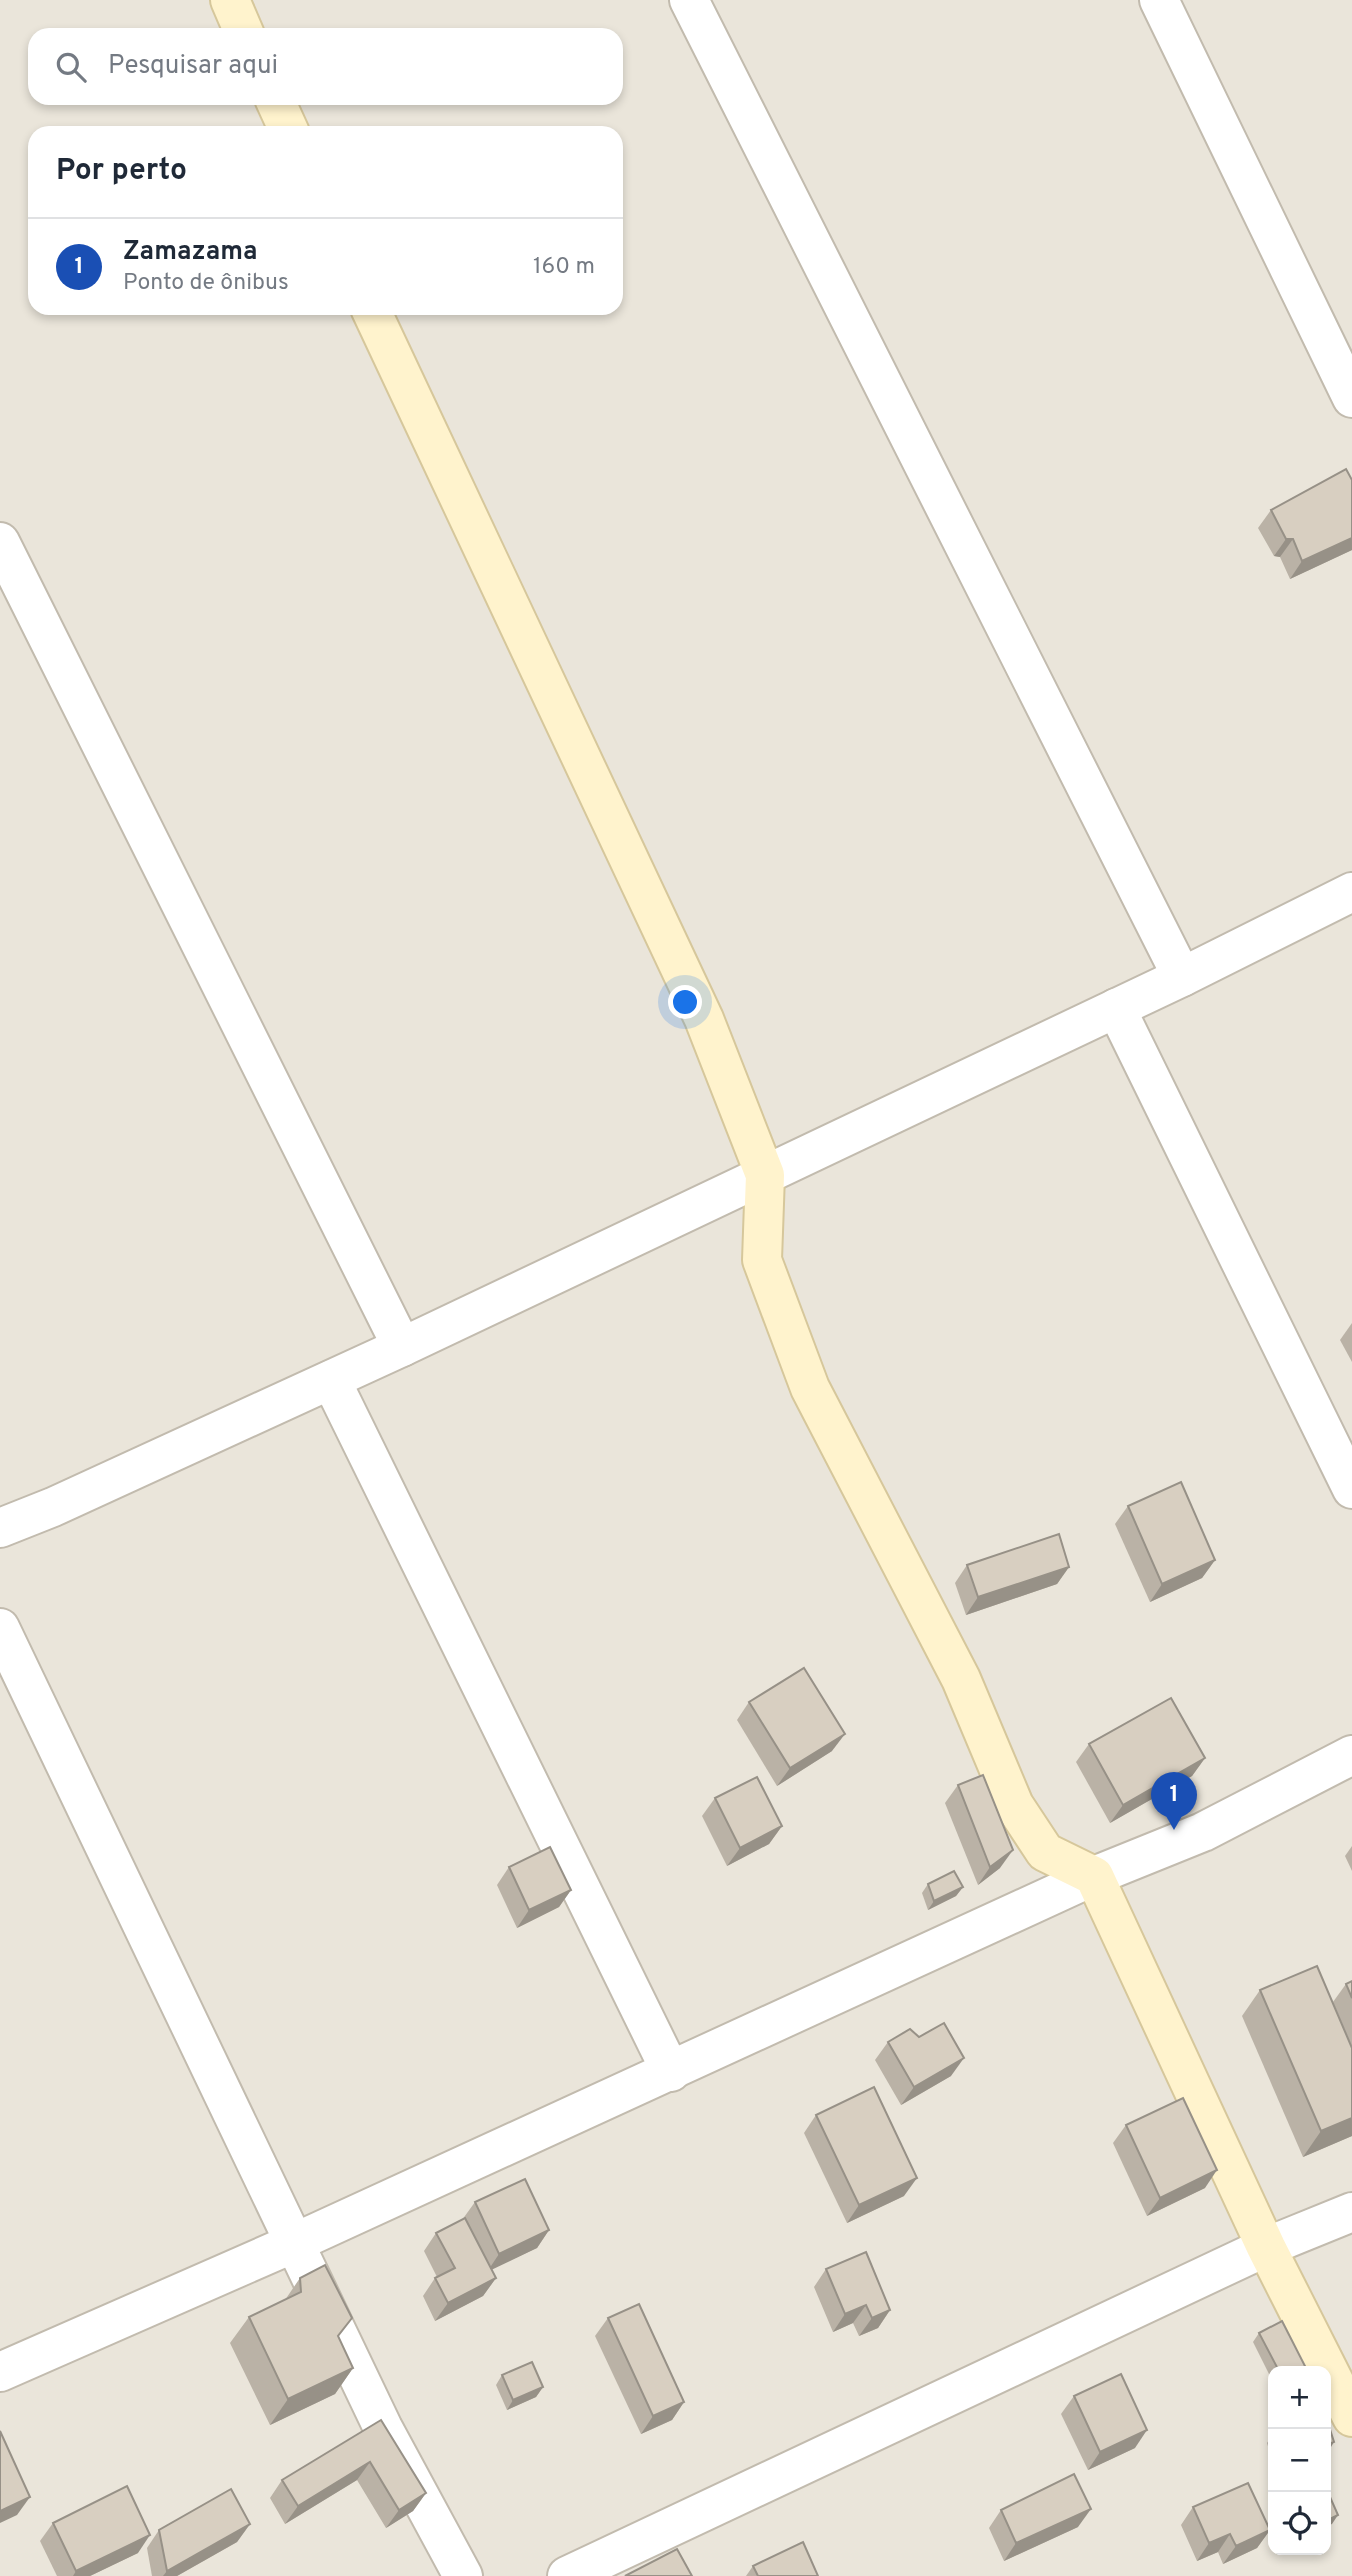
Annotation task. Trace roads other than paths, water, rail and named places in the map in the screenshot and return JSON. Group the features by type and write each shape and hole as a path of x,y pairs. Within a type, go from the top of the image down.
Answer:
{"street":[{"path":"230,0 242,28"},
{"path":"689,0 1182,977"},
{"path":"1159,0 1352,398"},
{"path":"277,105 287,126"},
{"path":"373,315 704,1019 765,1175 761,1261 810,1388 961,1679 1014,1805 1045,1852 1094,1876 1266,2247 1352,2417"},
{"path":"0,542 402,1347"},
{"path":"0,1528 53,1507 402,1347 1182,977 1352,892"},
{"path":"1116,1008 1352,1489"},
{"path":"331,1380 671,2072"},
{"path":"0,1628 383,2428 463,2576"},
{"path":"0,2372 295,2243 1094,1876 1203,1832 1352,1755"},
{"path":"567,2576 1266,2247 1352,2212"}],"place":[{"name":"Zamazama","path":"1174,1830"}]}
